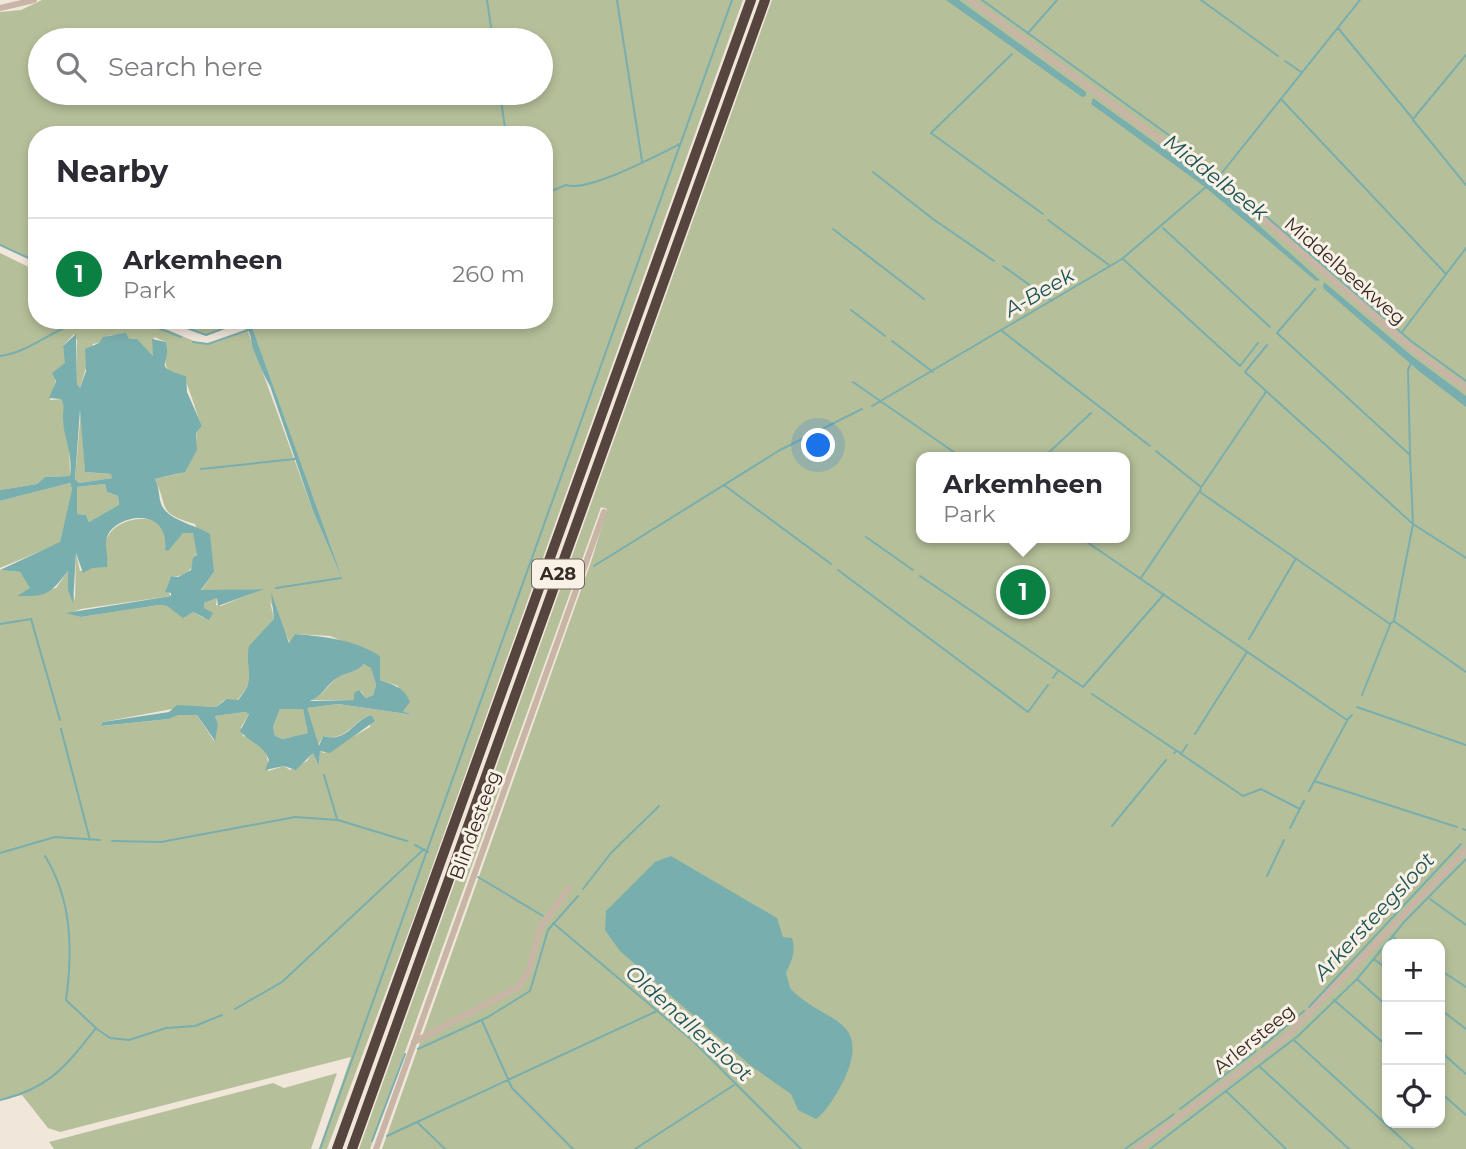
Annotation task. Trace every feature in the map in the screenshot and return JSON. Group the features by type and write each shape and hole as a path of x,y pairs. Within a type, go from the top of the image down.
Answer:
{"highway":[{"name":"A28","path":"337,1149 751,0"},
{"name":"A28","path":"352,1149 765,0"}],"street":[{"path":"0,8 34,0"},
{"name":"Middelbeekweg","path":"970,0 1227,188 1415,351 1466,388"},
{"name":"Blindesteeg","path":"376,1149 604,512"},
{"name":"Arlersteeg","path":"1137,1149 1301,1024 1466,849"},
{"path":"414,1042 524,982 540,928 569,888"}],"green space":[{"path":"42,0 743,0 413,920 327,1149 319,1149 351,1057 60,1132 48,1128 22,1095 0,1099 0,570 20,572 31,588 19,595 56,588 68,571 75,601 76,553 80,571 108,563 105,547 110,534 120,525 147,519 159,523 166,533 165,547 183,533 193,533 196,540 196,555 191,568 179,576 171,576 166,589 171,596 81,609 71,613 81,617 159,605 167,606 179,614 193,612 204,618 204,603 217,598 216,605 221,606 262,589 201,591 214,572 195,524 169,513 155,479 178,474 186,467 195,450 196,433 202,426 182,375 171,374 166,365 166,342 154,337 153,356 134,342 118,336 111,335 93,344 80,388 77,384 77,340 74,334 63,346 66,363 58,371 50,400 61,399 65,405 63,421 69,438 70,476 45,477 37,484 0,490 0,253 28,267 28,329 165,329 201,344 217,342 247,329 313,511 337,566 253,329 553,329 553,126 28,126 28,258 0,245 0,12 21,10","holes":["270,601 290,643 295,634 330,636 380,656 380,680 398,686 403,711 414,715 338,704 306,708 318,746 323,736 344,734 371,715 370,727 324,753 320,751 319,766 313,752 307,761 290,770 284,766 268,771 263,748 243,736 241,727 249,714 245,712 215,716 218,724 214,741 197,715 178,714 169,719 102,726 103,722 188,706 216,707 223,701 237,700 246,689 250,678 248,652 274,619"]},
{"path":"772,0 1466,0 1466,1149 382,1149 592,559 607,509 601,507 370,1149 359,1149"},
{"path":"190,329 222,329 206,335"},
{"path":"81,410 85,472 111,474 113,478 79,483 75,479"},
{"path":"70,483 72,489 60,543 0,568 0,501"},
{"path":"105,484 107,492 118,496 119,506 89,522 86,515 77,514 77,487"},
{"path":"364,664 371,667 376,685 373,695 366,698 361,691 354,700 310,700 337,678"},
{"path":"280,709 303,709 309,733 283,739 275,736 273,727"},
{"path":"337,1073 311,1149 54,1149 49,1142 273,1083 284,1088"}],"water":[{"path":"946,0 959,0 1086,92 1086,96 1082,97"},
{"path":"1093,98 1213,184 1320,280 1316,281 1205,187 1091,104"},
{"path":"1324,282 1412,356 1466,396 1466,407 1420,372 1323,288"},
{"path":"247,329 253,329 342,578 313,511"},
{"path":"126,333 129,339 137,339 153,356 152,339 166,342 165,367 186,376 187,392 202,426 196,433 197,450 185,472 155,479 162,506 177,519 210,534 214,572 201,590 264,589 218,606 217,598 204,603 204,608 213,613 209,620 193,612 183,618 167,606 159,605 81,617 66,613 171,596 171,593 165,592 171,576 178,577 191,570 193,558 197,555 193,533 183,533 168,551 165,550 164,536 159,526 151,520 130,519 112,529 106,541 107,567 92,568 83,573 76,553 73,603 68,590 68,571 57,585 42,595 17,596 30,588 20,572 0,570 60,542 72,489 70,483 0,501 0,490 37,484 45,477 70,476 63,404 61,399 49,398 56,381 52,373 65,363 63,346 76,334 77,384 80,388 86,371 85,349 99,343 103,337","holes":["80,410 85,472 111,474 112,478 79,483 75,479","105,484 107,492 118,496 119,505 89,522 86,515 77,514 77,487"]},
{"path":"271,592 289,643 295,634 328,638 349,642 380,656 380,680 405,693 410,702 403,711 414,715 338,704 307,708 319,746 323,736 338,737 371,715 375,721 330,753 320,751 319,766 313,753 296,770 284,766 265,770 269,760 266,754 240,731 249,714 245,712 215,716 218,724 215,741 197,715 178,715 169,719 101,726 103,722 169,712 177,705 216,707 227,699 238,700 249,679 249,646 274,619","holes":["364,664 371,668 376,685 373,695 366,698 359,690 354,693 354,700 310,701 318,697 337,678","280,709 303,709 308,733 283,739 275,736 273,727"]},
{"path":"671,856 777,918 783,937 792,938 794,948 786,973 790,988 840,1023 848,1032 852,1044 851,1059 844,1080 828,1107 816,1119 798,1110 791,1094 751,1066 620,951 605,930 606,911 655,862"}],"waterway":[{"path":"487,0 491,28"},
{"path":"617,0 642,161"},
{"path":"320,1149 732,0"},
{"name":"Middelbeek","path":"982,0 1188,149 1411,341 1466,381"},
{"path":"1028,33 1057,0"},
{"path":"1201,0 1278,56"},
{"name":"A-Beek","path":"1221,174 1360,0"},
{"path":"1338,28 1413,119 1466,55"},
{"path":"1012,54 931,133 1043,214"},
{"path":"1285,61 1301,72"},
{"path":"1281,99 1446,274"},
{"path":"502,105 505,126"},
{"path":"1413,120 1466,185"},
{"path":"553,190 566,185 590,184 680,144"},
{"path":"873,172 933,219 994,261"},
{"name":"A-Beek","path":"872,406 1122,259 1207,186"},
{"path":"1048,220 1109,265"},
{"path":"1163,228 1270,327"},
{"path":"833,229 924,299"},
{"path":"0,245 28,258"},
{"path":"1402,332 1466,248"},
{"path":"1123,259 1240,366 1258,343"},
{"path":"1003,266 1052,301"},
{"path":"1315,289 1277,333 1410,455 1408,370 1411,363"},
{"path":"851,310 885,336"},
{"path":"0,356 22,350 61,329"},
{"path":"161,329 181,337"},
{"path":"190,329 206,335 222,329"},
{"path":"193,342 208,344 248,330"},
{"path":"1002,331 1150,446"},
{"path":"892,341 933,372"},
{"path":"1267,345 1245,372 1413,524 1466,558"},
{"path":"853,382 954,452"},
{"path":"1202,486 1266,392"},
{"name":"A-Beek","path":"594,566 780,450 862,409"},
{"path":"1049,452 1091,413"},
{"path":"1156,451 1201,487 1200,492 1390,624 1394,621 1413,524 1410,455"},
{"path":"201,469 295,459"},
{"path":"724,485 831,564"},
{"path":"1141,578 1199,492"},
{"path":"866,537 913,570"},
{"path":"1088,543 1347,720 1352,715"},
{"path":"1249,639 1295,560"},
{"path":"838,570 1028,712 1048,685"},
{"path":"920,576 1083,687 1164,594"},
{"path":"276,588 341,578"},
{"path":"0,624 31,619 60,720"},
{"path":"1395,622 1466,672"},
{"path":"1362,695 1390,625"},
{"path":"1195,734 1247,652"},
{"path":"1053,678 1058,671"},
{"path":"1092,694 1177,751 1174,753"},
{"path":"1357,707 1466,745"},
{"path":"1309,791 1347,721"},
{"path":"61,729 90,840"},
{"path":"1178,751 1181,754 1187,745"},
{"path":"1181,754 1243,796 1261,789 1300,809"},
{"path":"1112,826 1166,760"},
{"path":"324,775 337,819"},
{"path":"1314,781 1457,827"},
{"path":"1290,828 1304,801"},
{"path":"583,889 611,853 659,806"},
{"name":"Oldenallersloot","path":"112,841 161,842 295,817 338,820 407,841"},
{"name":"Oldenallersloot","path":"0,853 55,837 100,840"},
{"path":"1267,876 1284,840"},
{"name":"Arkersteegsloot","path":"1309,1007 1461,844"},
{"name":"Oldenallersloot","path":"415,845 428,852"},
{"path":"235,1009 282,982 424,849"},
{"path":"0,1100 32,1089 56,1074 96,1028 66,1000 70,944 68,926 61,890 45,856"},
{"path":"1150,1149 1298,1036 1357,979 1405,921 1466,859"},
{"name":"Oldenallersloot","path":"478,877 543,916"},
{"path":"418,1049 488,1017 530,991 548,930 578,896"},
{"path":"1430,899 1466,925"},
{"name":"Oldenallersloot","path":"553,923 693,1041 801,1149"},
{"path":"1392,936 1396,939"},
{"path":"1374,959 1382,965"},
{"path":"1445,973 1466,987"},
{"path":"1357,979 1383,1002"},
{"path":"1334,1000 1382,1042"},
{"path":"417,1122 657,1011"},
{"name":"Arkersteegsloot","path":"1262,1047 1304,1011"},
{"path":"1445,1013 1466,1029"},
{"path":"97,1029 110,1038 129,1040 166,1028 195,1026 222,1015"},
{"path":"482,1021 512,1088 573,1149"},
{"path":"1295,1041 1413,1149"},
{"name":"Arkersteegsloot","path":"1180,1109 1256,1051"},
{"path":"372,1141 405,1054"},
{"path":"1445,1055 1466,1074"},
{"path":"1260,1067 1349,1149"},
{"path":"635,1149 734,1085"},
{"path":"1226,1091 1286,1149"},
{"path":"1445,1096 1466,1115"},
{"name":"Arkersteegsloot","path":"1125,1149 1174,1114"},
{"path":"387,1136 417,1122 445,1149"}],"place":[{"name":"Arkemheen","path":"1023,592"}]}
